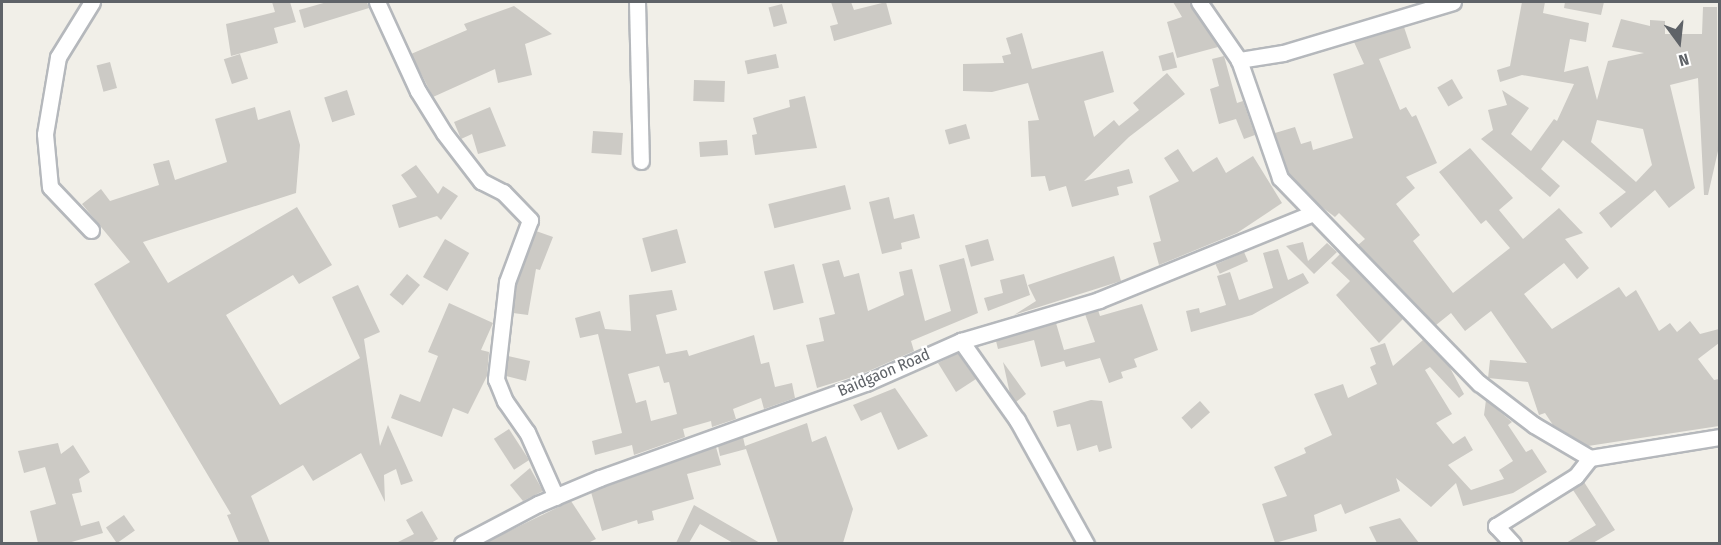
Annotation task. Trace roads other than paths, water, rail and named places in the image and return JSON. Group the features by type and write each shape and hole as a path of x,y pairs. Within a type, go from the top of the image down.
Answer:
{"street":[{"path":"92,2 58,57 45,134 50,187 92,230"},
{"path":"377,2 418,91 444,133 481,180 503,192 530,220 507,282 496,379 505,401 527,432 556,497"},
{"path":"637,2 641,161"},
{"path":"1199,2 1239,60 1280,178 1311,214 1387,286 1479,383 1534,425 1590,458 1719,437"},
{"path":"1239,60 1283,53 1453,2"},
{"name":"Baidgaon Road","path":"462,543 556,497 866,383 961,341 1099,300 1311,214"},
{"path":"961,341 1017,420 1086,543"},
{"path":"1512,543 1496,526 1576,476 1590,458"}]}
